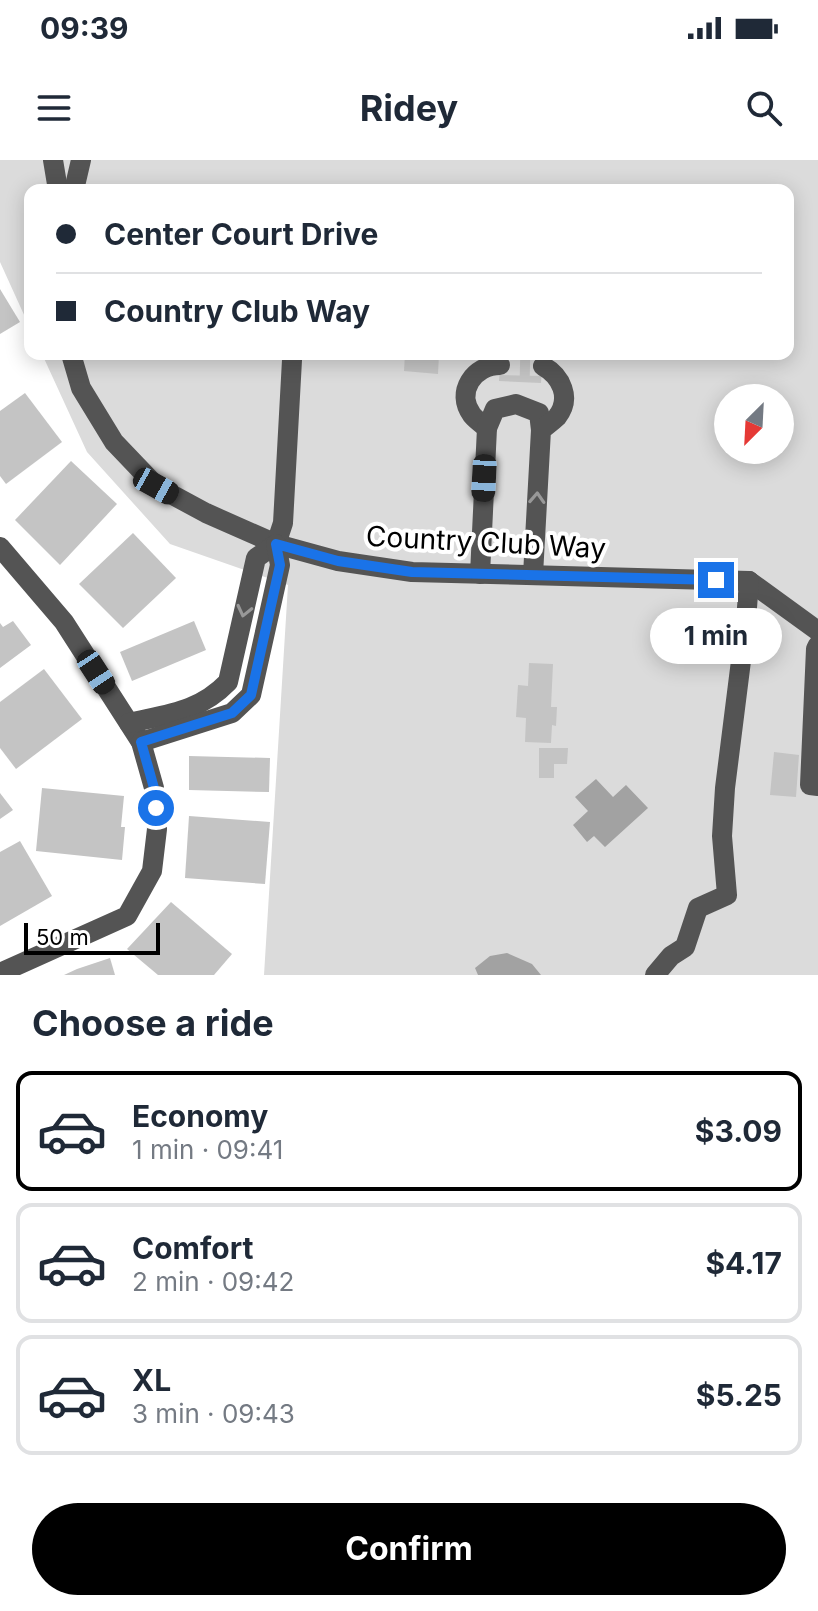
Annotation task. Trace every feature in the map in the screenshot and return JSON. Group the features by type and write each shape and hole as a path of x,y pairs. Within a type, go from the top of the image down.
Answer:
{"street":[{"path":"53,160 57,184"},
{"path":"75,184 81,160"},
{"name":"Country Club Way","path":"73,360 81,388 114,442 156,486 206,513 276,544 338,561 412,572 749,581"},
{"path":"141,742 228,715 251,695 280,565 276,544 283,523 293,360"},
{"path":"487,428 471,414 465,399 468,383 478,370 500,365"},
{"path":"541,430 557,417 564,403 564,388 559,379 543,366"},
{"path":"480,574 487,428 495,409 516,404 539,413 541,430 533,575"},
{"path":"129,723 195,707 228,682 256,558 276,544"},
{"path":"0,547 64,622 141,742 154,788 157,829 152,871 127,916 0,973"},
{"path":"655,975 671,956 685,947 698,908 727,895 722,836 749,581 814,620"},
{"path":"818,645 810,785 818,786"},
{"path":"214,695 228,715"}],"shaded area":[{"path":"0,160 818,160 818,975 264,975 288,585 170,544 87,452 45,360 794,360 794,184 24,184 24,315 0,262"},
{"path":"596,779 613,797 626,785 648,808 605,847 594,836 587,842 573,825 588,811 575,797"},
{"path":"507,953 532,964 541,975 478,975 475,968 490,956"}],"building":[{"path":"0,289 20,322 0,334"},
{"path":"405,360 439,360 438,374 404,371"},
{"path":"501,360 543,360 541,383 499,381"},
{"path":"25,393 62,442 6,484 0,476 0,411"},
{"path":"71,461 117,504 60,565 15,520"},
{"path":"133,533 176,578 123,628 79,584"},
{"path":"13,621 31,645 0,668 0,623 3,627"},
{"path":"194,621 206,650 132,681 120,652"},
{"path":"529,663 553,664 551,707 557,707 551,743 525,742 526,718 516,717 518,685 528,686"},
{"path":"44,669 82,719 16,769 0,748 0,702"},
{"path":"539,748 568,748 567,764 554,764 554,778 539,778"},
{"path":"774,752 799,755 796,797 770,795"},
{"path":"189,756 270,758 269,792 189,790"},
{"path":"42,788 124,796 122,860 36,851"},
{"path":"0,793 13,810 0,819"},
{"path":"189,816 270,822 265,884 185,878"},
{"path":"20,841 52,896 0,926 0,852"},
{"path":"171,902 232,954 214,975 158,975 127,949"},
{"path":"110,958 115,975 64,975 77,969"}],"tunnel":[{"path":"500,365 543,366"}],"route":[{"path":"156,808 154,788 141,742 232,713 251,695 280,565 276,544 338,561 412,572 716,580"}]}
